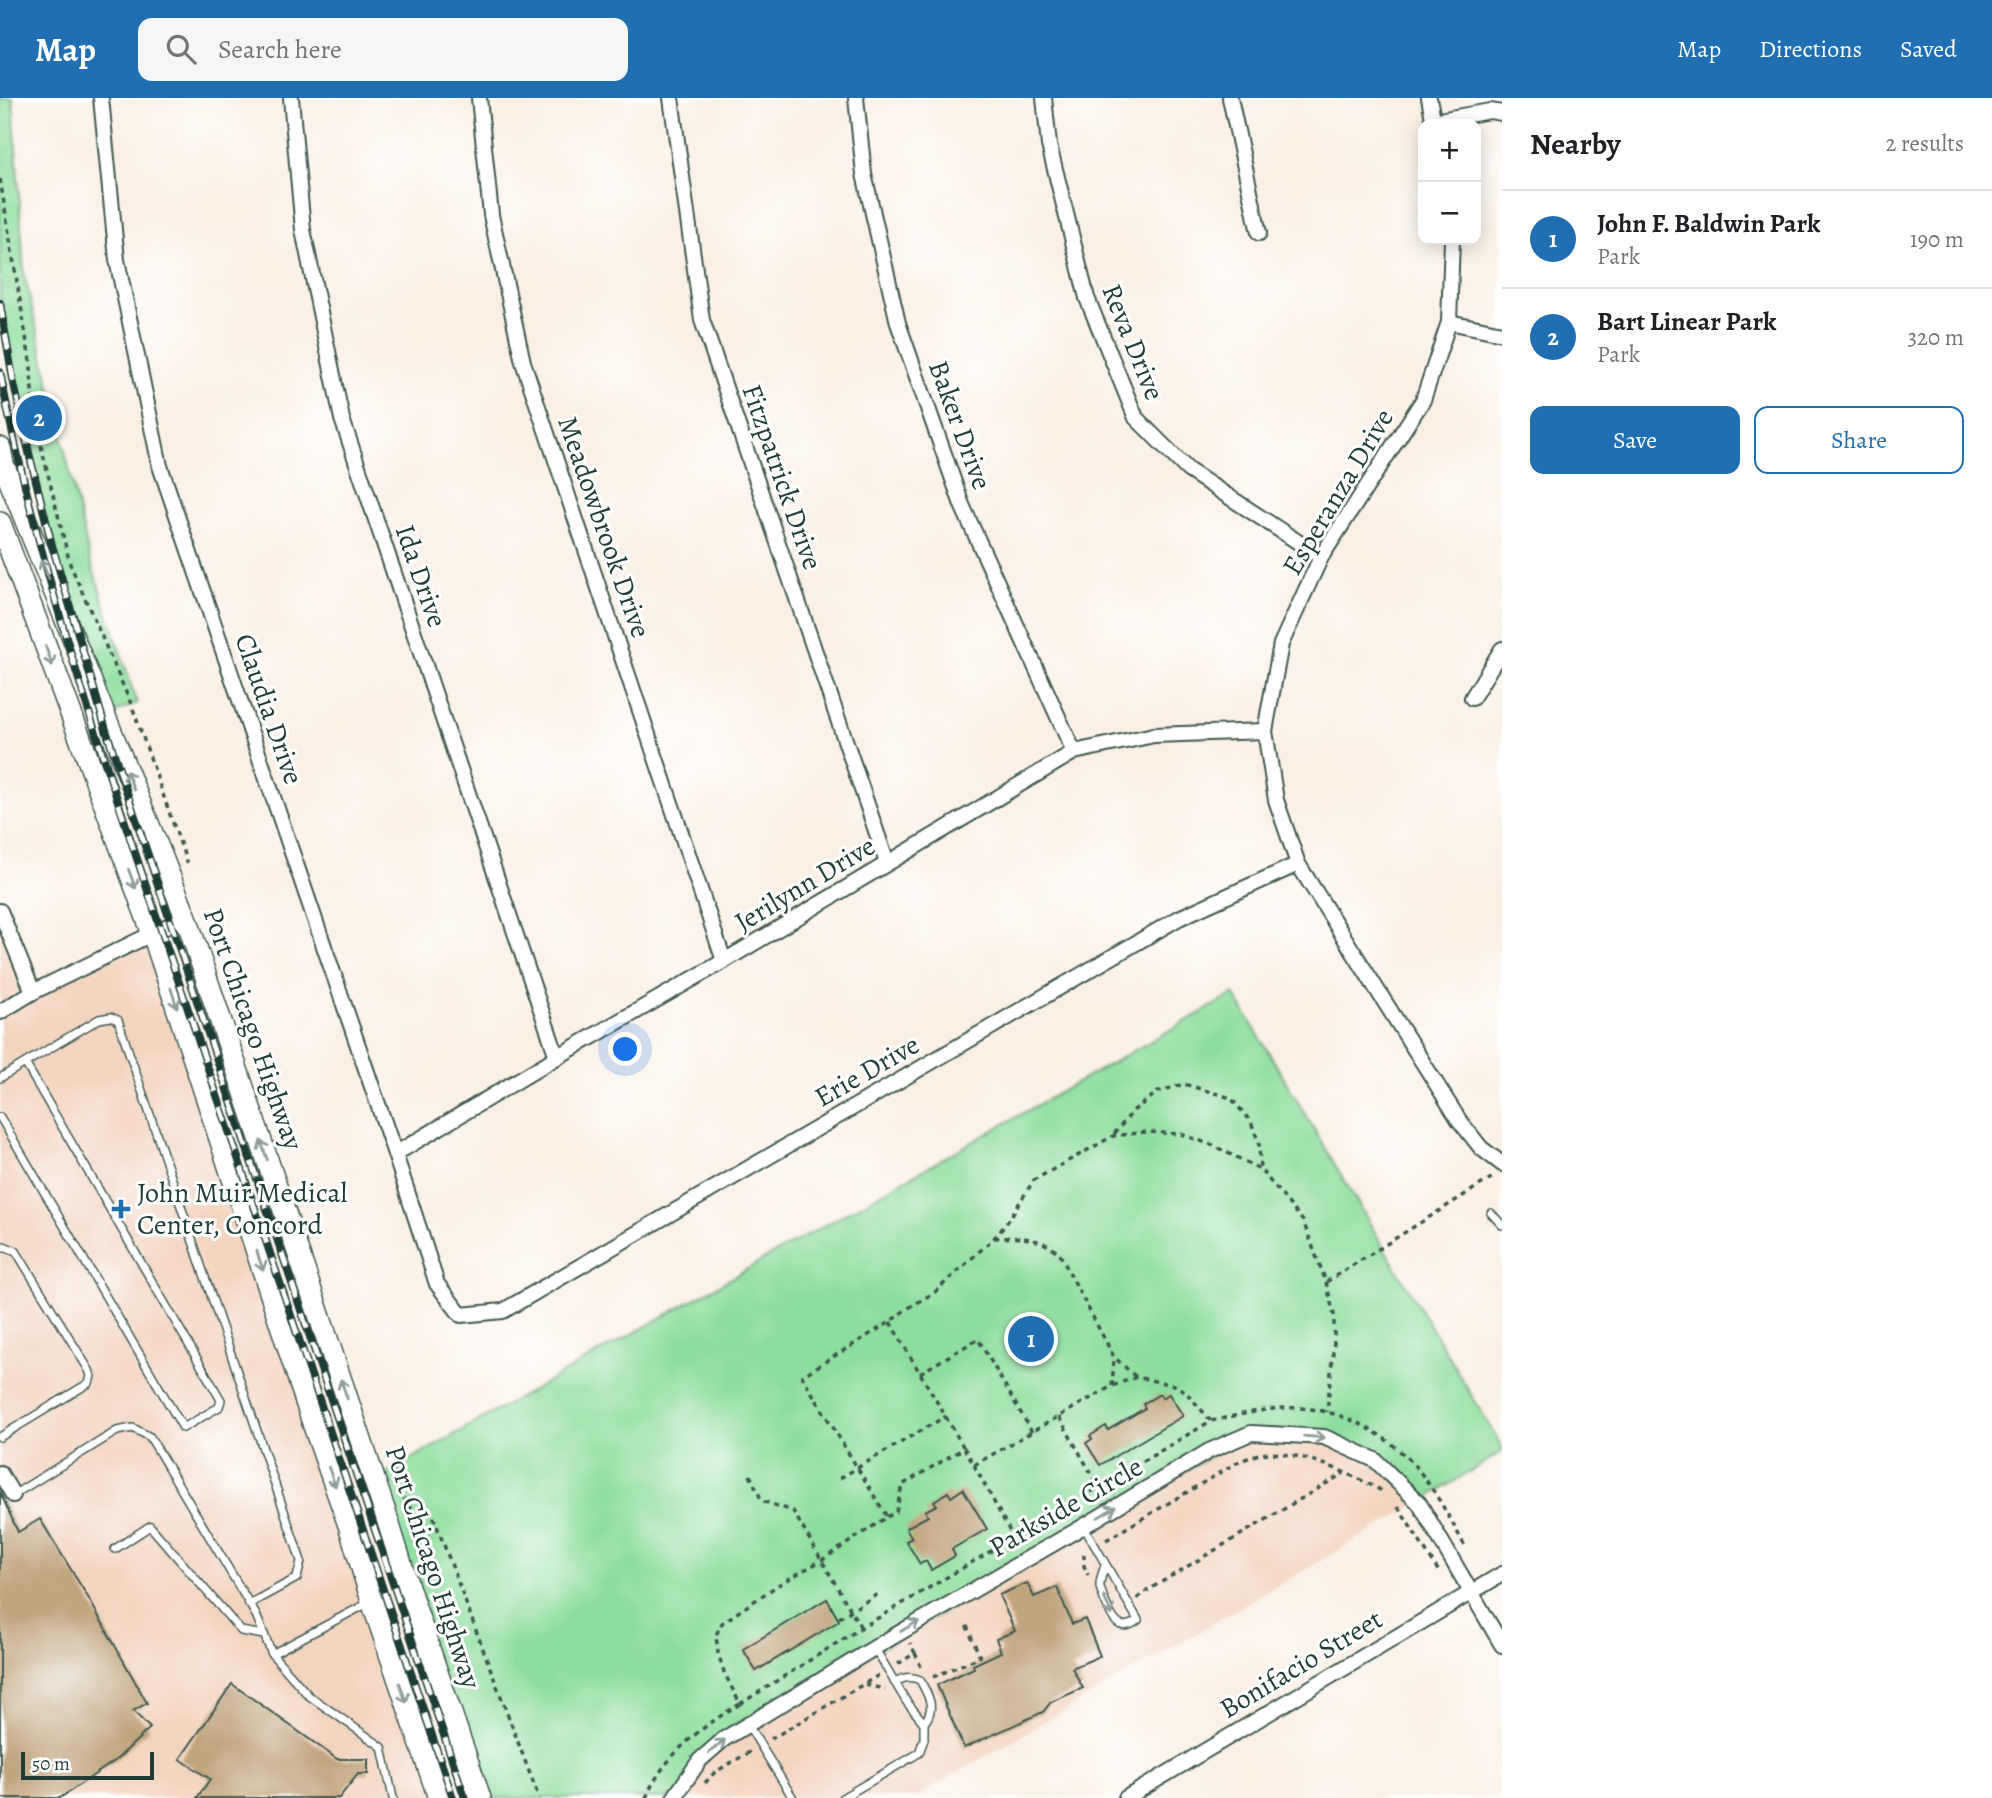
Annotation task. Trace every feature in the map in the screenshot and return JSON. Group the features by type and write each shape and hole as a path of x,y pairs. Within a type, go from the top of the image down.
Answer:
{"main road":[{"name":"Port Chicago Highway","path":"0,448 3,464 186,917 480,1798"},
{"path":"0,523 153,933 439,1798"},
{"path":"372,1601 411,1593"}],"street":[{"name":"Claudia Drive","path":"101,98 117,260 160,466 437,1284 461,1315"},
{"name":"Ida Drive","path":"291,98 303,230 342,419 557,1057"},
{"name":"Meadowbrook Drive","path":"479,98 491,215 523,362 724,961"},
{"name":"Fitzpatrick Drive","path":"671,98 702,320 887,863"},
{"name":"Baker Drive","path":"856,98 864,174 898,323 962,505 1074,752"},
{"name":"Reva Drive","path":"1044,98 1049,145 1087,298 1136,418 1188,470 1321,557"},
{"path":"1230,98 1259,233"},
{"path":"1429,98 1433,119"},
{"path":"1449,119 1490,111 1502,113"},
{"name":"Esperanza Drive","path":"1452,245 1449,322 1423,400 1321,557 1281,644 1265,731 1276,800 1298,864 1458,1120 1481,1148 1502,1164"},
{"path":"1449,322 1502,333"},
{"path":"1472,698 1502,649"},
{"name":"Jerilynn Drive","path":"395,1154 1074,752 1154,735 1265,731"},
{"name":"Erie Drive","path":"461,1315 503,1311 1179,918 1298,864"},
{"path":"0,911 33,992"},
{"path":"0,1013 33,992 186,917"},
{"name":"Parkside Circle","path":"674,1798 700,1760 724,1739 874,1647 1209,1451 1251,1433 1324,1437 1375,1460 1419,1503 1502,1645"},
{"path":"0,1473 13,1495"},
{"name":"Bonifacio Street","path":"1126,1798 1502,1574"}],"lane":[{"path":"0,1078 99,1019 111,1017 118,1020 301,1561 297,1577 249,1604"},
{"path":"0,1117 183,1428 219,1407 221,1400 25,1063"},
{"path":"1491,1213 1502,1225"},
{"path":"0,1249 4,1246 16,1251 91,1376 89,1383 0,1437"},
{"path":"13,1495 117,1431 133,1428 150,1437 249,1604 272,1654 308,1695 382,1747 393,1798"},
{"path":"115,1549 150,1526 241,1631 264,1635"},
{"path":"1084,1526 1138,1620 1131,1626 1116,1622 1110,1614 1099,1586 1105,1565"},
{"path":"272,1654 372,1601"},
{"path":"874,1647 906,1702 924,1723"},
{"path":"842,1798 919,1753 924,1739 924,1723 930,1715 930,1703 920,1679 913,1676 894,1682"},
{"path":"748,1724 793,1798"}],"path":[{"path":"0,179 31,367 33,414 69,564 132,706 190,872"},
{"path":"887,1517 802,1376 935,1292 994,1238 1034,1180 1113,1136 1134,1110 1158,1093 1184,1084 1231,1098 1251,1122 1259,1143 1259,1169"},
{"path":"646,1798 662,1770 716,1717 1211,1421 1264,1409 1288,1407 1327,1412 1334,1315 1326,1282 1303,1222 1285,1198 1259,1169 1212,1145 1181,1134 1146,1132 1113,1136"},
{"path":"1326,1282 1502,1171"},
{"path":"994,1238 1016,1237 1046,1243 1059,1253 1114,1357 1136,1377"},
{"path":"890,1322 1014,1539"},
{"path":"920,1373 978,1339 1032,1432"},
{"path":"1112,1386 1114,1357"},
{"path":"974,1465 1112,1386 1136,1377 1174,1384 1185,1391 1211,1421"},
{"path":"840,1478 946,1416"},
{"path":"1059,1417 1100,1487"},
{"path":"740,1703 724,1672 718,1653 716,1635 722,1623 896,1512 902,1485 964,1448"},
{"path":"1079,1544 1084,1553 1238,1462 1258,1454 1280,1454 1306,1459 1344,1473 1391,1496"},
{"path":"389,1458 408,1508"},
{"path":"1129,1604 1143,1593 1344,1473"},
{"path":"750,1475 761,1499 793,1511 861,1628"},
{"path":"1399,1507 1456,1600"},
{"path":"385,1512 420,1508 432,1513 539,1798"},
{"path":"839,1618 881,1592"},
{"path":"928,1679 980,1657 966,1624"},
{"path":"701,1787 715,1772 915,1653 907,1639"}],"shaded area":[{"name":"John Muir Medical Center, Concord","path":"0,911 33,992 153,934 439,1798 0,1798"},
{"path":"1251,1433 1324,1437 1375,1460 1419,1503 914,1798 674,1798 724,1739"}],"green space":[{"path":"0,98 13,98 24,273 90,560 137,703 103,718 52,545 30,457 0,303"},
{"path":"1234,994 1502,1447 1502,1452 1419,1503 1375,1460 1324,1437 1251,1433 725,1739 674,1798 480,1798 374,1480"}],"building":[{"path":"1160,1394 1162,1398 1169,1394 1183,1416 1100,1465 1086,1443 1092,1439 1090,1436 1106,1426 1108,1430 1145,1408 1143,1404"},
{"path":"963,1489 987,1529 952,1549 955,1556 931,1570 926,1561 920,1564 906,1541 912,1538 906,1528 928,1516 925,1511 937,1505 934,1501 948,1492 951,1497"},
{"path":"0,1492 18,1532 40,1519 89,1599 147,1703 133,1711 150,1728 116,1760 60,1798 0,1798"},
{"path":"1027,1583 1034,1597 1057,1587 1072,1624 1085,1619 1100,1656 1072,1668 1083,1688 1051,1702 1043,1712 964,1748 937,1685 1001,1652 996,1639 1015,1631 999,1595"},
{"path":"827,1599 839,1621 756,1671 743,1649"},
{"path":"232,1684 337,1759 368,1759 368,1774 358,1774 339,1798 197,1798 210,1779 180,1759"}],"railway":[{"path":"0,303 30,457 52,545 106,730 465,1798"},
{"path":"0,372 38,537 85,700 453,1798"}],"place":[{"name":"Bart Linear Park","path":"39,418"},
{"name":"John Muir Medical Center, Concord","path":"121,1209"},
{"name":"John F. Baldwin Park","path":"1031,1339"}]}
